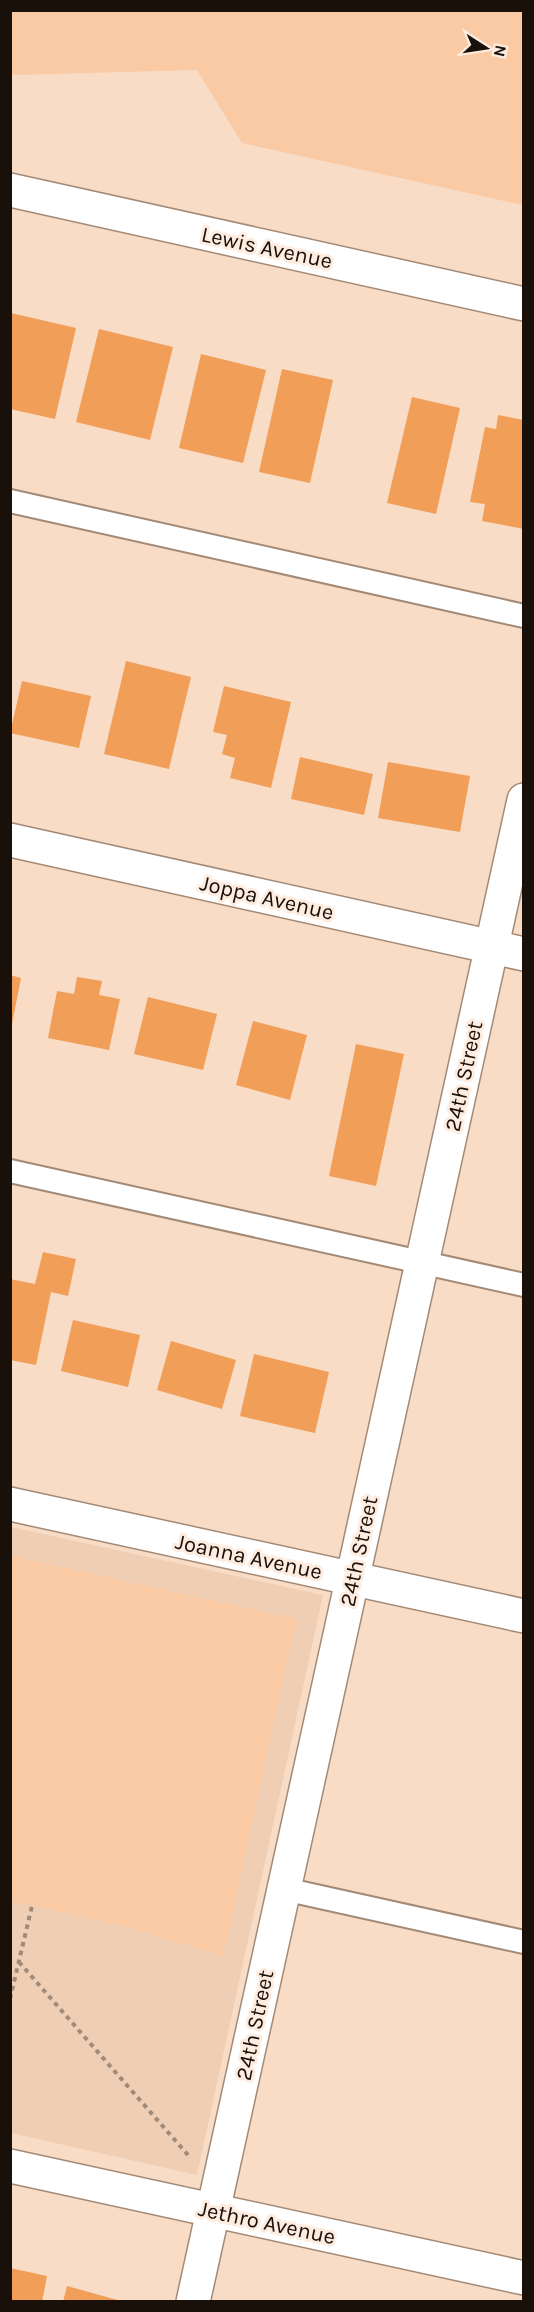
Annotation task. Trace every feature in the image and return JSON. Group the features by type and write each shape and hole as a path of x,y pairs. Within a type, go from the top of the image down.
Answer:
{"street":[{"name":"Lewis Avenue","path":"10,190 524,304"},
{"name":"24th Street","path":"193,2301 524,800"},
{"name":"Joppa Avenue","path":"10,840 524,954"},
{"name":"Joanna Avenue","path":"10,1504 524,1616"},
{"name":"Jethro Avenue","path":"10,2166 524,2278"}],"lane":[{"path":"10,501 524,616"},
{"path":"10,1172 524,1285"},
{"path":"284,1889 524,1942"}],"path":[{"path":"10,1999 32,1905"},
{"path":"19,1962 186,2151 190,2159"}],"shaded area":[{"path":"10,11 523,11 523,205 242,143 197,70 10,74"},
{"path":"11,1527 323,1595 197,2175 11,2133"},
{"path":"11,1556 296,1619 223,1956 125,1926 11,1901"}],"building":[{"path":"11,313 76,328 55,419 10,409"},
{"path":"99,329 173,347 150,440 76,422"},
{"path":"201,354 266,370 243,463 179,448"},
{"path":"282,369 333,380 310,483 259,472"},
{"path":"412,397 460,408 436,514 387,503"},
{"path":"498,415 524,420 524,529 482,521 485,504 470,502 485,427 496,429"},
{"path":"126,661 191,677 169,769 104,754"},
{"path":"22,681 91,696 79,748 10,733"},
{"path":"224,686 291,702 271,788 230,778 235,758 222,754 227,735 213,732"},
{"path":"300,757 373,774 364,815 291,799"},
{"path":"388,762 470,776 460,832 378,818"},
{"path":"10,975 21,978 12,1024 10,1024"},
{"path":"77,977 102,981 99,995 120,999 109,1050 48,1038 57,991 74,994"},
{"path":"148,997 217,1014 203,1070 134,1054"},
{"path":"253,1021 307,1035 290,1100 236,1085"},
{"path":"356,1044 404,1054 376,1186 329,1176"},
{"path":"43,1252 76,1259 68,1296 51,1292 36,1365 10,1360 10,1279 35,1284"},
{"path":"73,1320 140,1335 128,1387 61,1371"},
{"path":"171,1341 236,1360 222,1409 157,1390"},
{"path":"254,1354 329,1372 315,1433 240,1416"},
{"path":"10,2268 47,2276 42,2302 10,2302"},
{"path":"67,2286 121,2301 121,2302 63,2302"}]}
